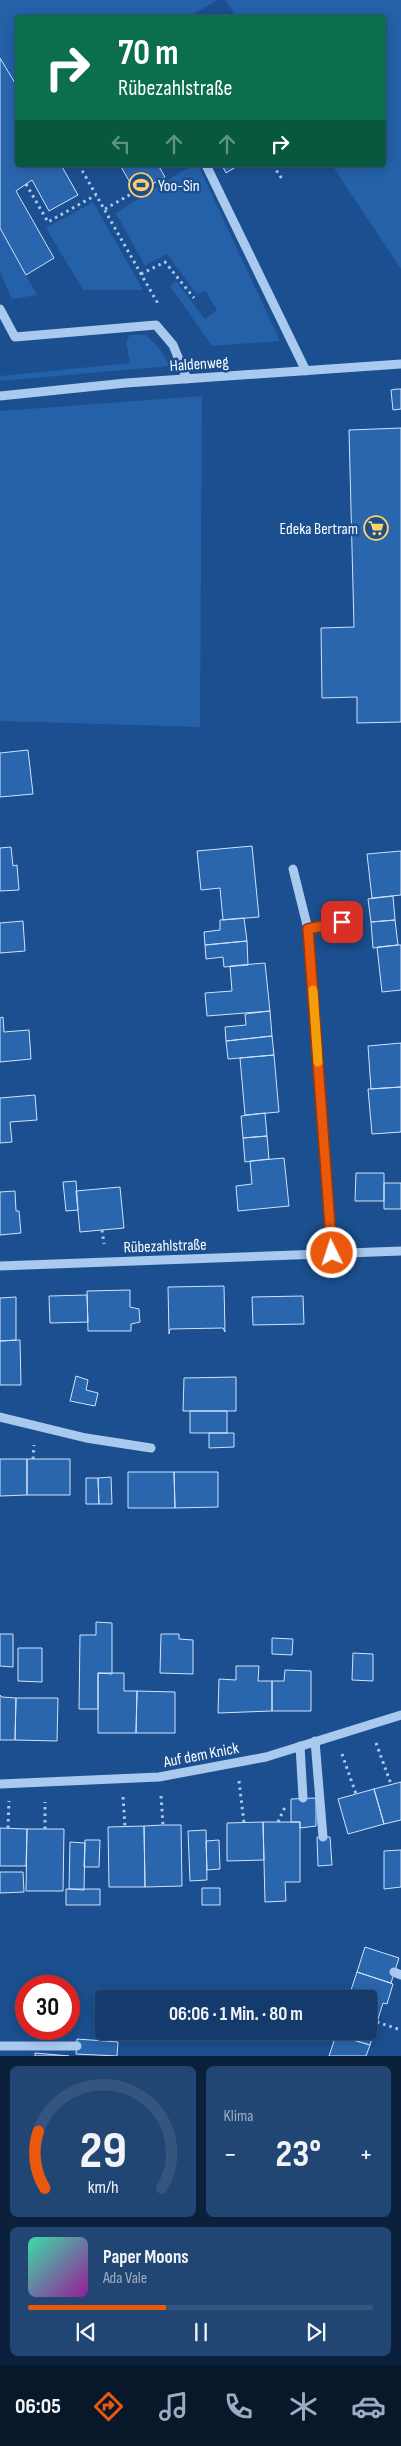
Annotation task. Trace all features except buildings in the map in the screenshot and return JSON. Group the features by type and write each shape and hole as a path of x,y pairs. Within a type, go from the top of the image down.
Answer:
{"street":[{"path":"207,167 306,371"},
{"path":"0,309 15,337 156,324 173,345 187,379"},
{"name":"Haldenweg","path":"0,396 187,379 401,364"},
{"path":"294,869 308,929 332,1253"},
{"path":"308,929 342,922"},
{"name":"Rübezahlstraße","path":"0,1266 401,1251"},
{"path":"0,1417 86,1438 151,1448"},
{"name":"Auf dem Knick","path":"4,1784 159,1777 266,1757 401,1715"},
{"path":"316,1741 323,1837"},
{"path":"300,1746 303,1798"},
{"path":"0,2046 77,2046"}],"path":[{"path":"80,167 157,302 156,324"},
{"path":"274,167 282,179"},
{"path":"26,184 48,222 96,195"},
{"path":"105,209 131,194"},
{"path":"141,274 165,262 194,298"},
{"path":"370,1725 391,1784"},
{"path":"336,1735 356,1794"},
{"path":"237,1762 244,1823"},
{"path":"159,1777 163,1826"},
{"path":"123,1780 125,1826"},
{"path":"45,1783 45,1829"},
{"path":"4,1784 8,1828"},
{"path":"377,2022 401,2030"}],"shaded area":[{"path":"0,0 218,0 192,15 15,15 15,84 0,58"},
{"path":"225,0 401,0 401,269 333,167 386,167 386,15 235,15"},
{"path":"189,167 199,167 280,341 212,346 170,286 176,281 205,319 217,310 205,291 197,295 167,254 145,266 116,213"},
{"path":"93,202 143,290 83,290 46,228"},
{"path":"0,228 37,295 12,299 0,272"},
{"path":"130,335 146,335 159,348 170,366 0,381 0,376 130,363 126,342"},
{"path":"202,396 200,727 0,721 0,411"}],"slow traffic":[{"path":"313,990 318,1062"}],"place":[{"name":"Yoo-Sin","path":"141,185"},
{"name":"Edeka Bertram","path":"376,528"}],"route":[{"path":"332,1253 308,929 342,922"}]}
